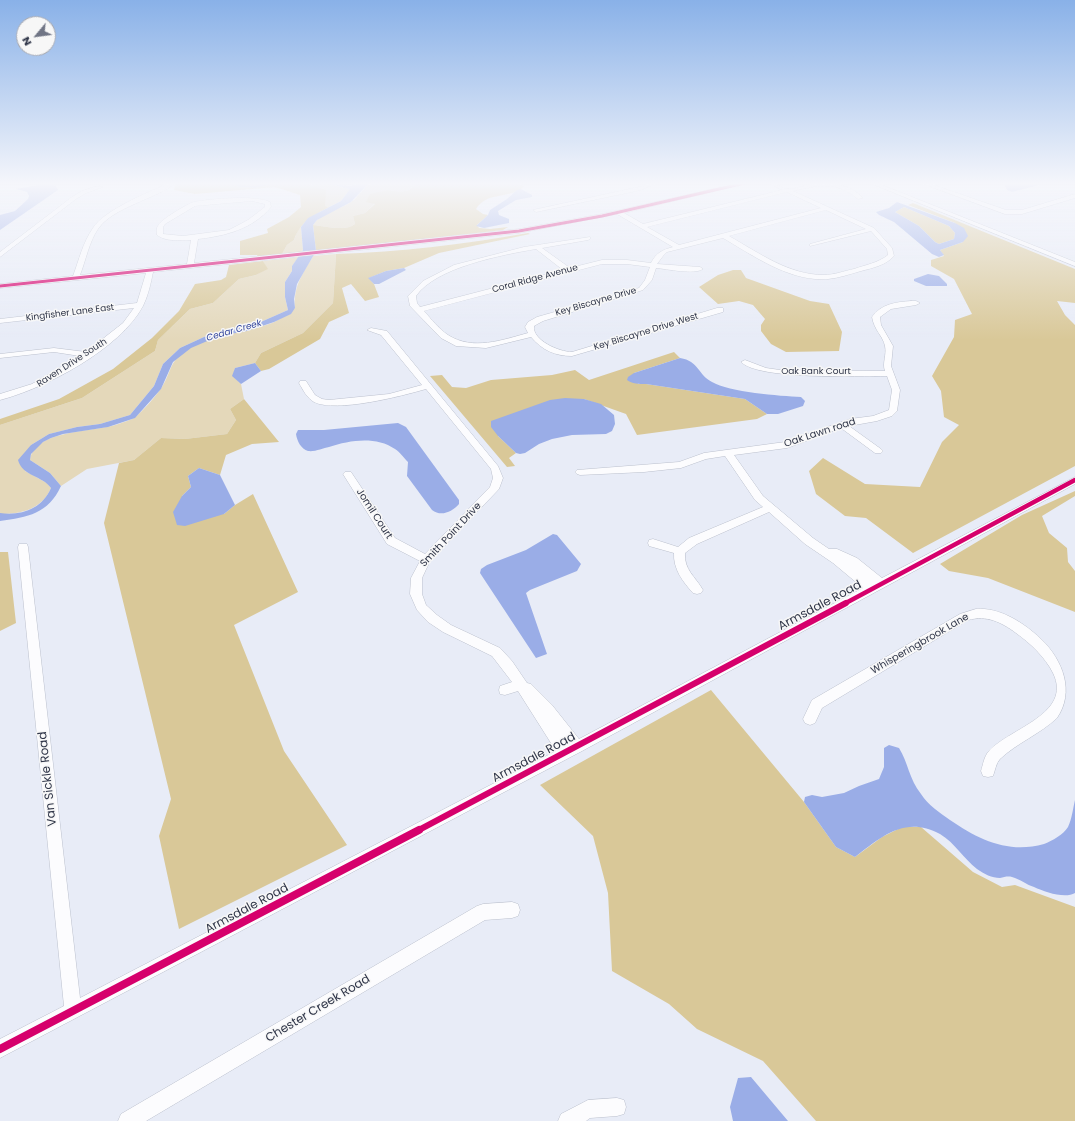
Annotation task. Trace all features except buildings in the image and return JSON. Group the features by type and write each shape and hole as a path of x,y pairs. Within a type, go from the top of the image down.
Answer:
{"street":[{"path":"0,256 26,235"},
{"path":"76,278 92,235"},
{"path":"161,235 167,238 201,235"},
{"path":"0,286 481,235"},
{"path":"658,235 677,247"},
{"path":"812,245 848,235"},
{"path":"723,236 790,272 809,277 838,275 886,260 891,256 890,249 878,235"},
{"path":"1003,235 1075,264"},
{"path":"190,266 195,236"},
{"name":"Key Biscayne Drive","path":"533,334 529,327 531,324 540,319 638,291 646,284 659,254 677,247 723,236"},
{"path":"533,334 496,344 475,346 451,341 444,336 413,304 412,296 416,289 450,267 537,247 588,238"},
{"path":"537,247 569,270"},
{"name":"Coral Ridge Avenue","path":"419,310 569,270 609,262 689,270 700,269"},
{"name":"Raven Drive South","path":"0,397 26,390 54,376 87,355 120,330 132,317 140,305 150,271"},
{"name":"Oak Lawn road","path":"580,472 681,465 704,456 787,445 860,419 882,418 893,411 896,390 887,366 889,346 877,325 876,317 881,311 899,304 916,303"},
{"name":"Kingfisher Lane East","path":"0,321 140,305"},
{"name":"Key Biscayne Drive West","path":"533,334 555,352 572,354 720,310"},
{"name":"Smith Point Drive","path":"371,330 384,333 495,468 498,476 497,484 494,489 426,559 419,570 415,588 420,604 424,612 439,624 496,652 503,659 521,684 536,711 571,750"},
{"path":"0,356 54,350 87,355"},
{"name":"Oak Bank Court","path":"744,362 764,370 780,372 889,374"},
{"path":"303,383 310,396 327,403 386,398 428,386"},
{"path":"842,425 878,451"},
{"path":"728,453 752,489 770,508 809,540 877,587"},
{"name":"Jomil Court","path":"348,474 391,541 426,559"},
{"name":"Armsdale Road","path":"0,1049 571,750 1075,480"},
{"path":"697,590 685,578 680,568 680,551 693,541 770,508"},
{"path":"652,543 680,551"},
{"name":"Van Sickle Road","path":"24,547 73,1011"},
{"name":"Whisperingbrook Lane","path":"810,719 817,704 964,617 974,614 988,614 1004,619 1024,632 1049,656 1070,691 1052,714 993,756 988,771"},
{"path":"505,690 521,684"},
{"name":"Chester Creek Road","path":"128,1121 483,912 512,910"},
{"path":"568,1121 588,1109 617,1106"}],"shaded area":[{"path":"260,235 296,235 294,240 287,245 282,254 258,257 257,255 240,255 240,241"},
{"path":"296,235 302,235 303,250 301,252 282,254 287,245 294,240"},
{"path":"314,235 456,235 316,251"},
{"path":"514,235 524,235 439,253 404,268 386,271 369,278 374,284 379,297 365,301 351,284 342,288 349,313 329,322 320,339 269,369 261,371 255,363 261,353 303,333 333,303 336,254 432,247"},
{"path":"928,235 955,235 954,239 939,244"},
{"path":"960,235 992,235 1075,269 1075,303 1057,301 1065,315 1075,325 1075,466 913,553 866,518 845,516 816,494 809,471 823,458 865,484 920,487 942,442 959,425 944,417 941,391 932,376 954,337 955,320 972,314 954,279 931,266 931,260 944,256 940,250 963,242"},
{"path":"336,254 333,303 303,333 261,353 255,363 235,368 233,376 241,384 244,399 230,409 236,420 227,434 185,439 161,438 134,460 87,469 61,486 50,473 30,460 34,451 40,444 50,439 73,432 113,426 135,417 149,404 161,389 179,356 200,342 260,327 281,318 295,308 297,287 302,274 313,256"},
{"path":"299,257 292,266 292,271 285,282 285,297 288,310 263,321 204,337 180,348 163,364 154,386 130,415 100,424 77,427 49,434 31,445 25,471 47,483 51,488 42,501 30,509 16,513 0,514 0,425 82,398 155,351 158,340 190,309 213,303 239,279 256,275 267,269 263,261"},
{"path":"263,261 268,269 256,275 239,279 213,303 190,309 158,340 155,351 82,398 0,425 0,419 59,399 113,369 152,338 179,311 195,284 221,280 226,277 229,265"},
{"path":"733,270 741,270 746,278 810,301 829,304 842,332 839,351 786,352 771,344 761,331 761,325 765,319 753,305 739,301 718,304 699,287 718,275"},
{"path":"674,352 680,358 634,373 638,384 745,399 767,414 757,419 637,435 626,414 584,399 498,436 516,453 509,458 515,466 507,467 430,376 442,375 452,387 466,388 491,380 552,375 575,370 589,380"},
{"path":"244,399 279,442 252,444 226,455 220,475 199,468 188,476 191,487 182,496 224,514 253,494 298,592 234,625 284,751 347,845 179,929 159,836 171,799 104,523 119,463 134,460 161,438 185,439 227,434 236,420 230,409"},
{"path":"1075,491 1075,496 1042,516 1049,533 1067,548 1068,562 1075,571 1075,612 988,578 949,571 940,564 1022,515"},
{"path":"0,552 8,552 16,623 0,631"},
{"path":"711,690 804,802 836,847 855,857 882,837 902,827 921,827 973,872 1002,887 1015,885 1075,907 1075,1121 816,1121 763,1061 697,1029 669,1004 612,971 608,893 593,836 540,785"}],"water":[{"name":"Cedar Creek","path":"302,235 314,235 316,251 297,284 294,299 295,308 291,314 274,322 247,331 219,336 191,348 173,362 161,389 135,418 108,427 63,434 43,442 31,454 30,460 50,473 61,486 50,503 43,508 28,516 0,521 0,513 8,514 30,510 42,501 51,488 43,481 28,473 20,465 18,460 31,445 49,434 77,427 100,424 130,415 154,386 163,364 180,348 204,337 263,321 288,310 285,297 285,282 292,271 292,266 303,250"},
{"path":"910,235 928,235 939,244 954,239 955,235 968,235 963,242 940,250 944,255 939,257 932,254"},
{"path":"404,268 406,270 379,284 374,284 368,278 386,271"},
{"path":"928,274 939,276 947,284 947,286 926,286 914,281 914,279"},
{"path":"680,358 691,362 707,379 720,385 755,393 801,397 805,401 803,406 778,414 767,414 745,399 646,384 636,384 627,380 628,377 634,373"},
{"path":"255,363 261,371 241,384 232,376 235,368"},
{"path":"565,398 584,399 601,404 614,415 615,424 612,431 606,434 572,435 552,439 539,444 525,453 520,454 516,453 491,427 491,421 550,400"},
{"path":"398,423 406,427 459,500 459,504 450,511 446,513 439,513 432,510 407,476 408,462 397,450 388,445 380,442 363,440 308,451 300,444 296,434 298,430 324,430"},
{"path":"199,468 220,475 235,505 224,514 185,526 177,525 173,512 182,496 191,487 188,476"},
{"path":"553,534 557,535 581,564 577,571 526,593 547,654 536,658 480,573 481,569 487,565 526,550"},
{"path":"889,745 899,748 917,788 931,805 942,815 972,834 995,843 1007,846 1031,847 1051,841 1061,835 1068,827 1075,800 1075,893 1071,895 1061,895 1049,893 1012,877 997,878 988,875 972,865 955,846 940,834 927,829 916,827 894,831 874,842 855,857 836,847 804,802 805,797 812,795 822,797 844,793 879,779 884,767 884,748"},
{"path":"751,1077 788,1121 733,1121 730,1107 738,1078"}],"cycle path":[{"path":"0,286 478,235"},
{"path":"0,1049 620,724 1075,480"}]}
